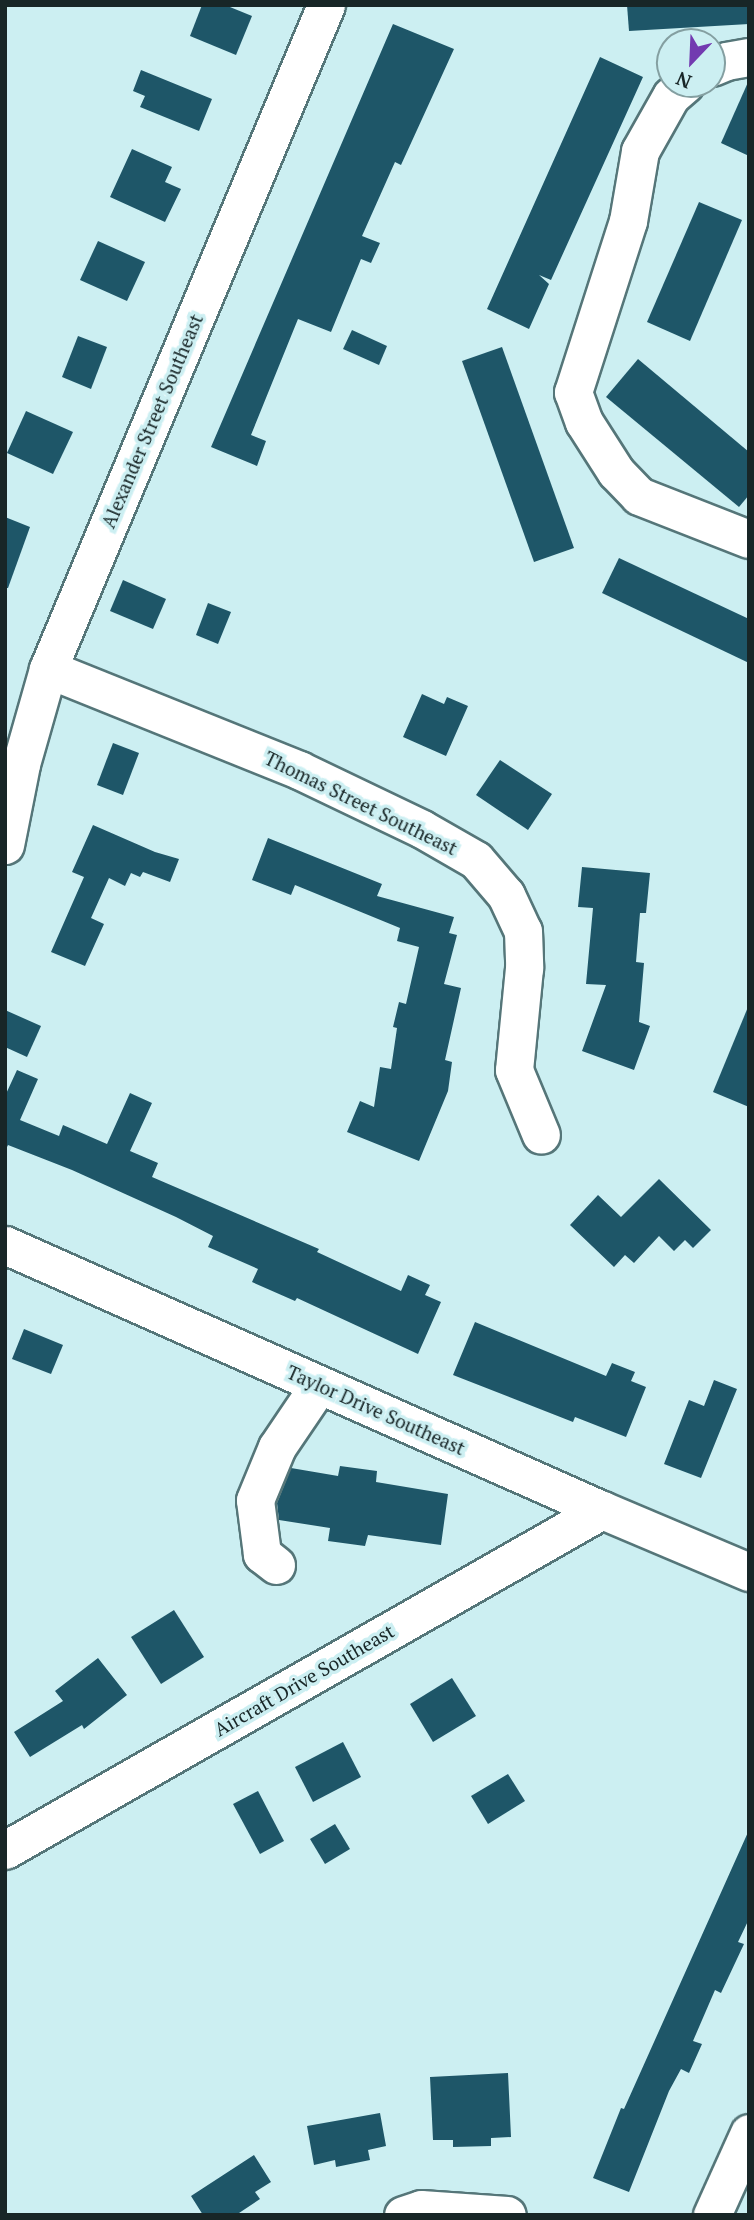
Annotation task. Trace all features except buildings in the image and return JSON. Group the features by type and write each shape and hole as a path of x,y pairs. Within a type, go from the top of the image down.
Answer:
{"street":[{"name":"Alexander Street Southeast","path":"5,845 21,764 48,669 326,5"},
{"path":"726,61 749,58"},
{"path":"670,98 640,151 628,220 573,392 584,422 616,472 639,496 749,539"},
{"name":"Thomas Street Southeast","path":"48,669 299,770 422,829 476,860 506,895 523,931 524,968 514,1070 541,1135"},
{"name":"Taylor Drive Southeast","path":"6,1249 749,1572"},
{"path":"276,1565 262,1554 255,1500 277,1447 319,1385"},
{"name":"Aircraft Drive Southeast","path":"5,1850 408,1610 602,1510"},
{"path":"712,2215 749,2133"},
{"path":"403,2215 421,2209 507,2215"}]}
